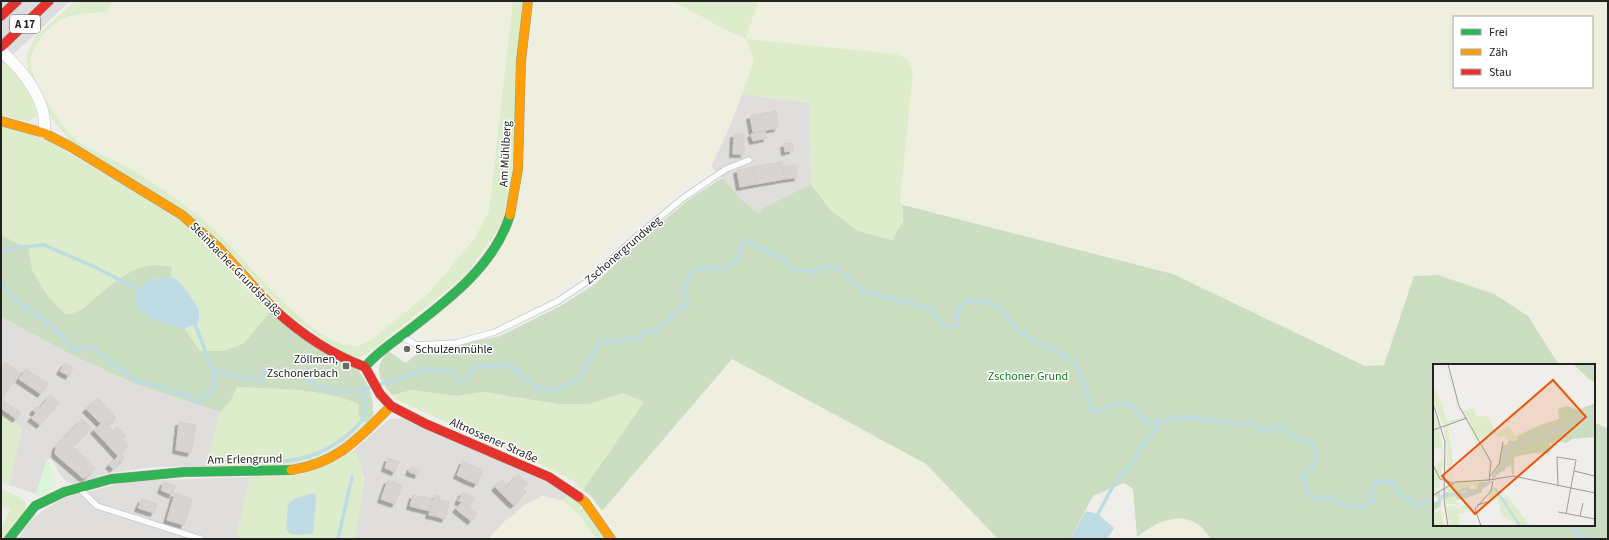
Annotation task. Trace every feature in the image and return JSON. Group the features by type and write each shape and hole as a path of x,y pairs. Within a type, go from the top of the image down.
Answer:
{"main road":[{"name":"A 17","path":"1,16 17,1"},
{"name":"A 17","path":"1,46 48,1"},
{"name":"Am Mühlberg","path":"367,371 373,357 444,301 479,268 491,253 506,227 516,186 519,162 520,64 528,1"},
{"name":"Steinbacher Grundstraße","path":"1,121 44,133 117,174 182,215 218,248 268,304 287,321 305,336 367,371"},
{"name":"Altnossener Straße","path":"367,371 380,394 391,406 426,424 549,477 569,489 586,502 611,539"},
{"name":"Am Erlengrund","path":"9,539 35,506 64,492 110,479 155,473 301,470 318,464 344,451 391,406"}],"street":[{"path":"1,51 20,70 33,90 41,106 46,122 44,133"}],"lane":[{"name":"Zschonergrundweg","path":"400,336 417,345 456,343 495,332 558,301 591,279 629,243 683,198 726,169 749,160"},
{"path":"79,488 96,506 201,539"}],"shaded area":[{"path":"742,94 809,103 811,184 763,208 758,213 742,200 711,166 729,128"},
{"path":"1,317 72,355 135,384 220,412 209,456 212,466 153,467 111,473 74,484 67,482 61,476 51,458 47,460 36,494 9,485 22,428 1,414"},
{"path":"402,418 545,481 567,495 564,501 543,496 506,520 488,539 355,539 364,479 354,450 389,419"},
{"path":"250,477 237,534 240,537 238,539 18,539 30,521 42,511 64,498 129,481"}],"green space":[{"path":"75,1 114,1 106,12 83,14 62,19 46,32 36,45 31,59 33,73 42,93 61,123 73,137 85,146 129,168 186,206 207,223 230,245 280,299 317,331 335,341 357,346 371,340 429,293 475,238 489,211 513,1 523,1 511,184 502,224 467,274 366,355 358,358 344,353 290,316 222,244 71,141 56,123 36,91 28,69 26,57 35,37"},
{"path":"114,1 513,1 489,211 475,238 429,293 371,340 363,344 351,346 330,339 300,318 277,296 211,226 178,201 130,169 75,139 61,125 40,87 30,64 34,48 52,25 64,18 106,12"},
{"path":"533,1 673,1 724,29 746,38 758,1 1608,1 1608,429 1595,422 1595,364 1558,364 1537,328 1414,276 1384,365 1365,366 1173,274 903,205 900,200 896,54 746,39 754,61 729,128 711,166 619,236 588,272 519,315 492,327 463,334 425,340 419,328 490,262 525,65"},
{"path":"673,1 758,1 746,39 724,29"},
{"path":"746,39 896,54 907,59 913,70 900,200 903,216 900,226 892,240 858,231 830,210 811,184 809,103 742,94 754,61"},
{"path":"6,61 25,86 36,107 37,115 29,122 1,116 1,66"},
{"path":"1,126 43,138 180,218 270,312 244,343 224,351 200,351 185,329 199,322 199,309 178,282 171,278 172,267 160,265 139,268 130,272 120,278 81,310 70,314 65,314 47,295 32,270 29,249 1,235"},
{"name":"Zschoner Grund","path":"722,178 742,200 758,213 763,208 811,184 830,210 858,231 892,240 903,221 903,205 1173,274 1365,366 1384,365 1414,276 1438,275 1494,294 1528,316 1558,364 1433,364 1433,526 1595,526 1595,422 1608,429 1608,539 1211,539 1195,522 1176,518 1156,524 1137,537 1133,489 1124,483 1093,496 1070,539 998,539 926,464 732,359 602,511 591,496 583,490 644,402 623,393 589,404 558,404 484,392 456,396 412,390 392,395 380,378 379,368 388,351 406,363 418,353 500,336 562,305 595,284 631,248 688,200"},
{"path":"1,235 29,249 32,270 47,295 65,314 73,313 82,309 128,273 149,266 160,265 172,267 171,278 152,280 136,292 150,318 185,329 200,351 224,351 244,343 270,312 359,371 366,382 372,397 373,416 366,423 358,415 359,404 330,395 299,390 237,387 230,402 220,412 135,384 72,355 1,317"},
{"path":"732,359 926,464 998,539 621,539 602,511"},
{"path":"237,387 299,390 345,399 359,404 366,423 337,448 323,456 305,463 265,467 212,466 209,456 220,412 230,402"},
{"path":"412,390 456,396 484,392 558,404 589,404 623,393 644,402 583,490 573,481 548,468 397,400 392,395"},
{"path":"1,414 22,428 9,485 1,482"},
{"path":"354,450 359,459 363,481 361,505 355,539 238,539 240,537 237,534 250,477"},
{"path":"47,460 56,478 56,484 50,492 43,496 36,494"},
{"path":"1,489 20,497 26,503 25,511 3,539 1,539 1,529 10,510 1,506"},
{"path":"567,495 579,503 605,539 596,539 582,518 564,501"},
{"path":"543,496 564,501 582,518 596,539 488,539 524,505"},
{"path":"1170,518 1187,519 1206,530 1211,539 1144,539 1153,525"}],"water":[{"path":"165,277 175,278 187,291 199,309 199,322 185,329 150,318 135,305 136,292 147,281"},
{"path":"315,494 316,500 313,534 292,535 286,530 288,504 294,499"},
{"path":"1086,511 1098,514 1114,528 1107,539 1070,539"}],"pier":[{"path":"1,1 70,1 1,66"}],"building":[{"path":"776,111 778,128 753,132 750,116"},
{"path":"765,131 767,138 753,141 751,134"},
{"path":"734,134 744,134 744,154 733,154"},
{"path":"792,143 793,150 785,152 784,144"},
{"path":"782,162 785,179 756,184 753,167"},
{"path":"795,165 798,177 785,179 783,167"},
{"path":"753,167 756,184 740,187 737,170"},
{"path":"5,362 20,373 2,399 1,368"},
{"path":"65,363 73,368 69,376 60,371"},
{"path":"26,369 48,384 41,394 19,379"},
{"path":"50,395 59,403 40,425 31,418 36,413 33,411 36,407 39,409"},
{"path":"98,398 116,418 108,425 104,421 101,424 86,409"},
{"path":"1,399 21,413 16,419 1,408"},
{"path":"82,419 91,428 73,446 95,469 87,477 83,478 55,454 56,446"},
{"path":"104,421 113,431 117,427 126,436 122,440 128,446 118,456 94,430"},
{"path":"179,422 196,425 191,453 176,450"},
{"path":"120,454 125,458 113,469 109,465"},
{"path":"388,458 399,462 395,472 385,468"},
{"path":"463,461 473,466 467,480 457,475"},
{"path":"473,466 483,470 477,484 467,480"},
{"path":"411,467 419,470 418,475 409,472"},
{"path":"518,474 527,483 510,502 501,493"},
{"path":"388,480 402,485 395,504 381,499"},
{"path":"502,480 507,486 501,493 495,487"},
{"path":"164,482 175,486 172,495 161,490"},
{"path":"522,488 526,492 514,505 510,502"},
{"path":"463,492 474,498 469,508 462,502 458,501"},
{"path":"175,493 192,499 184,525 167,520"},
{"path":"413,495 422,498 423,496 433,500 430,511 410,506"},
{"path":"435,495 440,496 435,516 429,515"},
{"path":"142,499 157,504 154,513 138,508"},
{"path":"439,500 449,502 445,519 435,516"},
{"path":"462,502 477,514 471,521 456,509"}],"waterway":[{"path":"379,385 426,369 453,372 461,382 468,378 473,368 509,364 525,380 543,390 559,389 579,379 599,343 640,338 645,332 655,331 688,303 683,290 690,274 703,268 727,268 739,259 741,246 747,241 782,259 792,269 813,272 825,266 836,267 864,291 931,309 939,321 947,327 954,328 958,324 958,308 969,300 988,302 1003,312 1015,327 1028,337 1065,355 1077,364 1093,413 1118,403 1134,405 1137,414 1150,423 1182,417 1221,421 1241,425 1251,421 1264,432 1281,425 1291,436 1310,442 1317,452 1313,467 1303,474 1306,491 1316,500 1328,497 1351,507 1362,507 1374,501 1371,487 1381,480 1394,483 1398,495 1410,499 1416,507 1430,499 1433,500"},
{"path":"1,252 15,248 44,245 95,267 143,292"},
{"path":"1,281 12,296 53,327 76,352 83,346 93,348 138,382 160,386 173,393 185,395 198,403 204,395 211,394 215,385 213,371 259,381 264,370 274,370 285,377 292,370 326,389 351,391 371,387"},
{"path":"192,322 195,324 213,371"},
{"path":"250,464 252,461 267,462 293,460 306,457 329,448 341,440 362,421 365,415 366,406 362,389"},
{"path":"1098,514 1112,488 1122,474 1129,470 1144,444 1162,421"},
{"path":"338,539 352,477"},
{"path":"1572,526 1580,535 1591,539"}],"traffic: fast":[{"path":"365,367 380,352 454,294 468,280 493,250 503,233 510,215"},
{"path":"9,539 35,506 64,492 111,479 184,472 291,470"}],"traffic: slow":[{"path":"510,215 518,169 521,61 528,1"},
{"path":"1,121 44,133 71,147 182,215 219,248 275,310"},
{"path":"291,470 322,462 335,455 358,438 391,406"},
{"path":"579,497 585,502 611,539"}],"traffic: jam":[{"path":"1,16 17,1"},
{"path":"1,47 49,1"},
{"path":"275,310 295,327 328,350 365,367"},
{"path":"365,367 380,394 391,406 426,424 549,477 579,497"}],"place":[{"name":"Schulzenmühle","path":"407,349"},
{"name":"Zöllmen, Zschonerbach","path":"346,366"}]}
